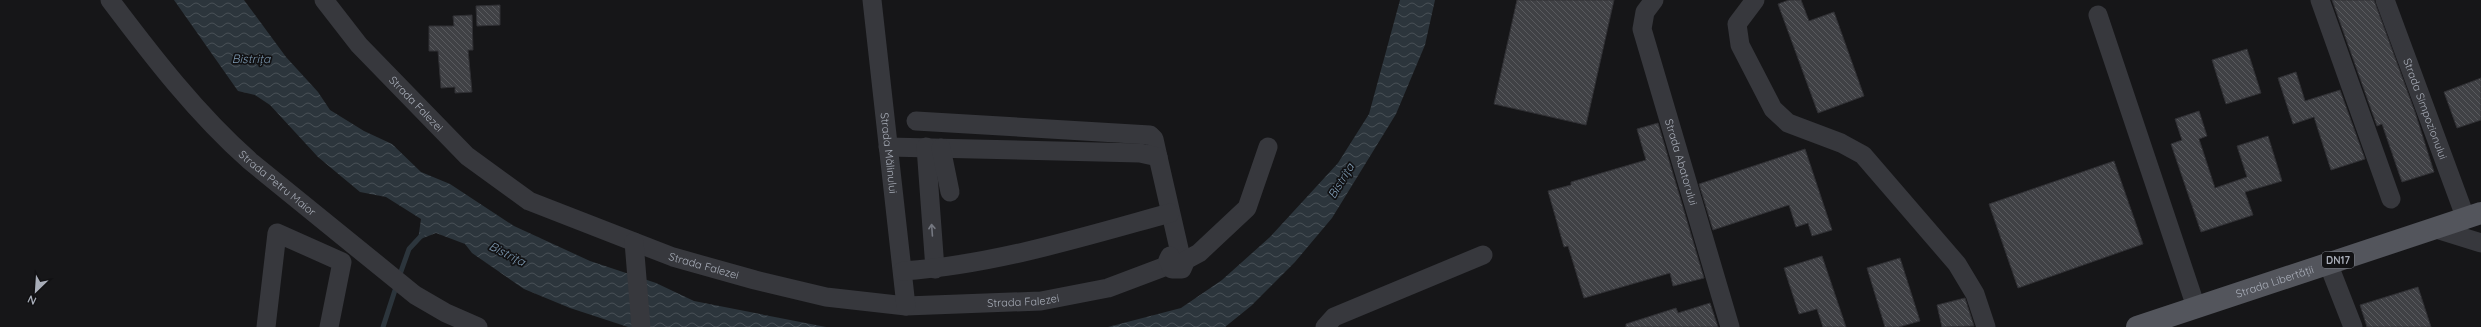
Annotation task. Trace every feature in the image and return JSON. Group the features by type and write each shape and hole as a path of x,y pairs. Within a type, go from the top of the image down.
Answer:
{"main road":[{"name":"Strada Libertății","path":"2137,327 2473,216"}],"street":[{"name":"Strada Petru Maior","path":"110,0 190,102 225,139 414,295 446,314 478,327"},
{"name":"Strada Falezei","path":"324,0 359,45 467,156 529,201 635,252 673,257 762,282 826,297 906,306 1040,301 1108,288 1177,258 1199,253 1247,208 1268,147"},
{"name":"Strada Mălinului","path":"872,0 906,306"},
{"name":"Strada Abatorului","path":"1654,0 1646,12 1642,29 1730,327"},
{"path":"1755,0 1737,24 1740,45 1773,109 1788,123 1841,143 1863,155 1957,264 1975,294 1986,327"},
{"path":"2320,0 2391,199"},
{"name":"Strada Simpozionului","path":"2385,0 2473,216"},
{"path":"2098,15 2196,307"},
{"path":"916,121 1150,135 1154,139 1163,173 1177,258"},
{"path":"888,146 1140,153 1158,157"},
{"path":"933,148 950,192"},
{"path":"933,148 935,269"},
{"path":"903,270 935,269 1172,222"},
{"path":"2436,228 2481,243"},
{"path":"266,327 276,233 342,262 329,327"},
{"path":"635,252 641,327"},
{"path":"1325,327 1334,317 1483,255"},
{"path":"2328,264 2353,327"}],"water":[{"name":"Bistrița","path":"174,0 244,0 286,57 318,92 330,110 364,131 392,144 421,172 450,184 514,226 590,261 656,283 694,301 826,327 628,327 570,308 524,289 472,253 465,244 436,233 418,240 421,219 386,197 360,192 318,157 270,105 255,95 238,91"},
{"name":"Bistrița","path":"1400,0 1435,0 1425,45 1396,114 1332,218 1295,262 1251,306 1225,327 1108,327 1181,308 1222,280 1270,237 1338,163 1369,114"}],"building":[{"path":"1517,0 1614,0 1586,125 1494,104"},
{"path":"1789,0 1801,0 1809,21 1834,12 1864,96 1818,113 1778,4"},
{"path":"2332,0 2374,0 2415,112 2434,172 2402,182 2382,124 2377,126"},
{"path":"500,5 500,25 477,26 476,6"},
{"path":"472,15 473,50 468,50 472,92 455,93 455,87 441,88 438,51 429,51 429,26 454,26 453,16"},
{"path":"2247,49 2261,93 2226,104 2212,60"},
{"path":"2296,72 2305,101 2340,90 2365,159 2331,170 2314,117 2293,124 2278,78"},
{"path":"2481,78 2481,120 2457,128 2444,92"},
{"path":"2199,111 2207,136 2199,139 2215,188 2247,177 2237,146 2268,136 2282,181 2245,192 2253,215 2201,232 2171,144 2182,140 2175,119"},
{"path":"1658,123 1704,278 1673,286 1670,273 1584,298 1568,246 1564,247 1548,191 1571,185 1571,182 1646,160 1637,129"},
{"path":"1805,149 1832,230 1812,236 1808,223 1796,227 1789,205 1713,230 1699,184"},
{"path":"2114,161 2143,244 2018,288 1989,204"},
{"path":"1822,256 1846,327 1823,327 1817,309 1799,314 1784,268"},
{"path":"1900,258 1920,321 1899,327 1885,327 1867,268"},
{"path":"2418,287 2431,327 2367,327 2360,305"},
{"path":"1965,298 1974,326 1942,327 1937,305"},
{"path":"1710,303 1718,327 1626,327 1626,324 1676,308 1678,313"}],"waterway":[{"path":"399,277 409,249 422,235"},
{"path":"383,327 397,284"}]}
